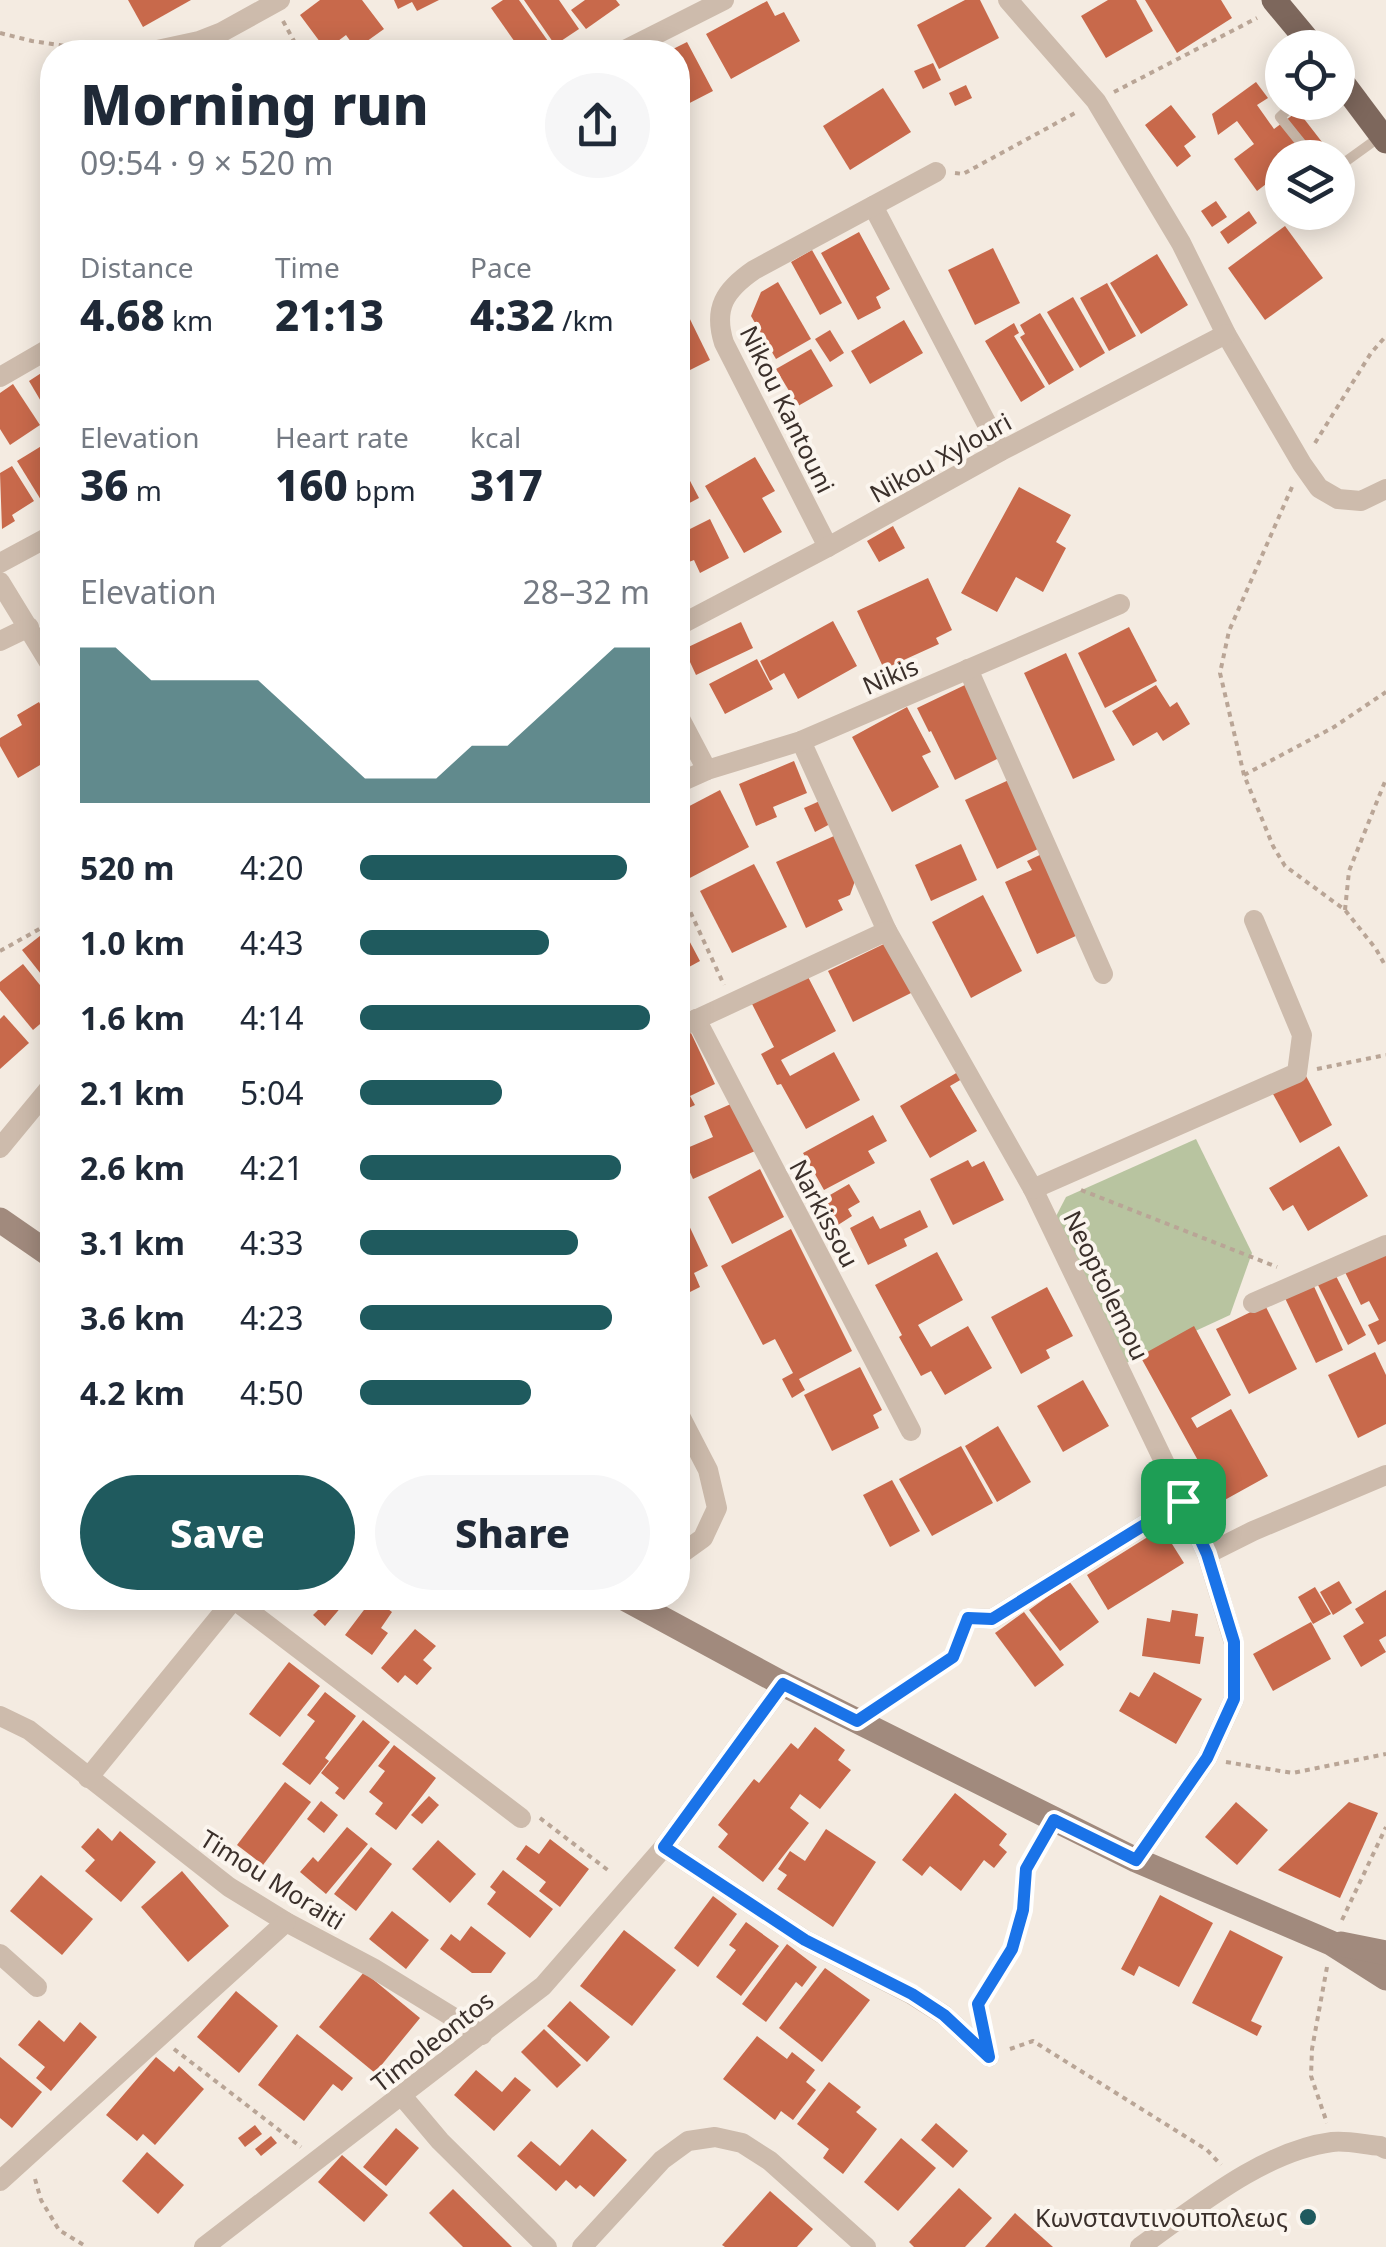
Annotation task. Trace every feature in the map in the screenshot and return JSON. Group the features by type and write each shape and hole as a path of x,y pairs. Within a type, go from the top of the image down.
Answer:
{"main road":[{"path":"1274,0 1299,30"},
{"path":"1355,100 1384,138"}],"street":[{"path":"645,40 724,0"},
{"path":"1008,0 1096,101 1180,243 1226,334 1319,488 1338,499 1361,501 1386,489"},
{"path":"200,40 276,2"},
{"name":"Nikou Kantouni","path":"828,547 724,342 719,317 724,301 738,281 936,172"},
{"path":"873,206 1001,451"},
{"name":"Nikou Xylouri","path":"690,620 1226,334"},
{"path":"0,376 40,354"},
{"path":"0,563 40,542"},
{"path":"0,582 40,646"},
{"name":"Nikis","path":"690,778 801,740 1120,604"},
{"path":"0,642 29,627"},
{"path":"968,669 1103,974"},
{"path":"690,737 708,770"},
{"name":"Neoptolemou","path":"801,740 887,931 1033,1189 1183,1501 1207,1554 1234,1642 1234,1699 1207,1758 1136,1860"},
{"path":"1033,1189 1296,1073 1302,1035 1254,920"},
{"path":"690,1022 887,931"},
{"name":"Narkissou","path":"690,1028 911,1431"},
{"path":"0,1148 40,1099"},
{"path":"0,1220 40,1248"},
{"path":"1253,1304 1386,1245"},
{"path":"690,1435 708,1470 716,1508 703,1538 690,1547"},
{"path":"1207,1554 1386,1475"},
{"path":"968,1618 992,1619 1183,1501"},
{"path":"88,1778 223,1610"},
{"path":"249,1610 520,1818"},
{"path":"646,1610 783,1684 1136,1860 1331,1942 1386,1978"},
{"name":"Timoleontos","path":"204,2247 544,1986 664,1847 783,1684"},
{"name":"Timou Moraiti","path":"0,1716 28,1730 228,1887 373,1968 482,2035"},
{"path":"664,1847 805,1940 912,1994 944,2015 989,2057"},
{"path":"0,2181 286,1922"},
{"path":"1331,1942 1386,1953"},
{"path":"0,1954 37,1987"},
{"path":"402,2096 440,2141 547,2247"},
{"path":"582,2247 662,2160 688,2142 715,2136 742,2143 770,2161 866,2247"},
{"path":"1140,2247 1235,2180 1286,2155 1334,2142 1386,2149"}],"lane":[{"path":"1282,120 1299,140"},
{"path":"1355,156 1384,138"}],"path":[{"path":"276,2 294,40"},
{"path":"0,33 40,42"},
{"path":"1386,336 1302,464 1228,630 1220,672 1244,774 1273,846 1286,866 1345,910 1386,967"},
{"path":"1244,774 1334,727 1386,692"},
{"path":"1345,910 1348,871 1386,779"},
{"path":"690,911 732,1002"},
{"path":"0,952 40,929"},
{"path":"1296,1073 1386,1056"},
{"path":"1054,1180 1308,1279"},
{"path":"857,1721 953,1657 968,1618"},
{"path":"1207,1758 1293,1773 1386,1754"},
{"path":"520,1818 540,1818 610,1870"},
{"path":"1054,1820 1026,1869 1023,1910 1012,1949 978,2004 989,2057 1032,2041 1207,2150 1235,2180"},
{"path":"1334,2142 1311,2076 1312,2049 1331,1942 1386,1827"},
{"path":"158,2038 318,2160"},
{"path":"26,2158 41,2200 59,2230 87,2247"}],"green space":[{"path":"1196,1139 1252,1253 1230,1315 1124,1364 1052,1224 1066,1197"}],"building":[{"path":"128,0 191,0 143,27"},
{"path":"320,0 362,0 384,29 369,40 350,40 346,35 339,40 319,40 300,15"},
{"path":"394,0 439,0 417,11 412,2 398,9"},
{"path":"503,0 519,0 547,40 514,40 491,8"},
{"path":"524,0 559,0 579,29 562,40 552,40"},
{"path":"585,0 616,0 620,5 586,29 571,10"},
{"path":"965,0 980,0 999,38 939,69 917,25"},
{"path":"1108,0 1136,0 1153,31 1106,58 1081,16"},
{"path":"1145,0 1221,0 1232,18 1177,53"},
{"path":"767,1 775,16 784,12 800,41 731,79 706,34"},
{"path":"690,48 713,91 690,103"},
{"path":"933,63 941,80 923,89 914,71"},
{"path":"1256,82 1265,94 1265,100 1257,105 1274,129 1286,120 1305,120 1320,140 1265,140 1265,185 1257,191 1234,159 1254,144 1237,121 1218,135 1212,114"},
{"path":"966,85 972,98 955,106 949,93"},
{"path":"883,88 911,132 850,170 823,126"},
{"path":"1171,105 1196,137 1184,146 1191,156 1177,167 1145,125"},
{"path":"1216,201 1227,217 1212,227 1201,211"},
{"path":"1249,211 1257,223 1228,244 1220,232"},
{"path":"1280,230 1288,230 1323,278 1265,320 1228,268"},
{"path":"859,232 890,289 876,297 881,308 858,320 821,253"},
{"path":"993,248 1020,303 975,325 948,270"},
{"path":"812,250 842,303 820,315 791,262"},
{"path":"1157,254 1188,305 1141,334 1110,283"},
{"path":"778,282 811,339 776,359 751,316 761,292"},
{"path":"1107,283 1136,336 1109,351 1080,298"},
{"path":"1073,297 1105,353 1080,368 1047,312"},
{"path":"1040,313 1074,370 1049,385 1020,337 1025,334 1020,325"},
{"path":"690,319 710,360 690,370"},
{"path":"904,320 923,353 870,384 851,351"},
{"path":"1014,323 1019,333 1014,336 1045,387 1021,402 985,341"},
{"path":"830,330 844,353 830,362 815,339"},
{"path":"811,349 833,386 798,406 776,369"},
{"path":"40,374 40,400 29,381"},
{"path":"13,384 40,425 10,445 0,429 0,393"},
{"path":"40,447 40,498 17,461"},
{"path":"755,457 775,491 762,498 782,532 744,553 705,486"},
{"path":"12,466 34,501 12,515 15,521 2,529 0,473"},
{"path":"690,481 699,498 690,503"},
{"path":"1019,487 1071,515 1056,542 1066,548 1043,592 1016,577 997,612 961,593"},
{"path":"710,519 729,558 700,573 694,560 690,562 690,529"},
{"path":"893,526 905,548 879,562 867,541"},
{"path":"928,578 952,630 936,638 939,644 884,669 857,611"},
{"path":"833,621 857,666 798,699 784,673 770,681 760,661"},
{"path":"741,622 753,648 696,675 690,662 690,646"},
{"path":"1129,627 1157,681 1105,708 1078,653"},
{"path":"1066,653 1115,760 1073,779 1024,673"},
{"path":"757,659 773,689 725,714 709,684"},
{"path":"967,684 1001,757 955,780 917,708"},
{"path":"1156,685 1170,707 1177,702 1190,724 1163,741 1157,732 1133,746 1112,711"},
{"path":"39,702 40,765 18,778 0,746 0,738 22,725 17,715"},
{"path":"907,707 931,752 922,756 939,787 892,812 852,737"},
{"path":"794,761 807,793 773,807 777,817 756,826 739,784"},
{"path":"1011,779 1042,847 997,869 965,800"},
{"path":"720,790 749,847 690,878 690,806"},
{"path":"822,800 832,823 815,832 804,808"},
{"path":"834,836 855,881 850,895 838,900 843,910 806,928 776,862"},
{"path":"961,844 977,880 931,901 915,865"},
{"path":"1044,853 1080,934 1037,954 1005,882 1032,870 1027,861"},
{"path":"754,864 787,927 732,953 700,891"},
{"path":"983,895 1022,971 971,998 932,922"},
{"path":"40,936 40,973 22,950"},
{"path":"690,942 700,961 690,966"},
{"path":"888,942 913,992 853,1022 828,971"},
{"path":"23,964 40,985 40,1024 33,1030 0,990 0,982"},
{"path":"806,973 836,1031 781,1060 790,1076 834,1052 860,1100 806,1129 761,1054 774,1047 751,1002"},
{"path":"4,1015 29,1043 0,1069 0,1019"},
{"path":"690,1033 715,1084 690,1096"},
{"path":"958,1072 962,1079 950,1086 977,1131 930,1158 900,1106"},
{"path":"1306,1076 1332,1125 1300,1143 1273,1094"},
{"path":"733,1103 755,1151 693,1179 690,1147 713,1137 704,1116"},
{"path":"873,1115 887,1141 868,1151 875,1163 824,1190 803,1153"},
{"path":"1339,1146 1368,1196 1308,1231 1293,1205 1283,1211 1269,1188"},
{"path":"968,1160 972,1167 984,1161 1004,1200 953,1225 930,1179"},
{"path":"760,1169 784,1217 732,1244 708,1197"},
{"path":"849,1184 860,1202 848,1209 852,1216 838,1225 823,1199"},
{"path":"920,1210 928,1227 904,1239 907,1246 868,1265 850,1228 873,1216 880,1229"},
{"path":"690,1228 708,1266 694,1273 700,1287 690,1292"},
{"path":"791,1229 852,1351 799,1379 805,1390 792,1398 782,1379 793,1373 775,1339 763,1345 721,1266"},
{"path":"1386,1249 1386,1341 1378,1345 1368,1325 1379,1320 1369,1301 1361,1305 1344,1270"},
{"path":"937,1252 963,1300 918,1325 931,1347 968,1326 992,1368 945,1395 931,1371 921,1376 875,1285"},
{"path":"1333,1270 1366,1335 1348,1345 1315,1279"},
{"path":"1312,1282 1343,1350 1316,1363 1284,1296"},
{"path":"1047,1287 1073,1336 1046,1350 1050,1358 1021,1374 991,1317"},
{"path":"1265,1305 1297,1369 1249,1394 1216,1329"},
{"path":"1194,1326 1231,1395 1191,1418 1197,1428 1231,1409 1268,1476 1221,1502 1140,1356"},
{"path":"1375,1352 1386,1375 1386,1424 1358,1438 1328,1375"},
{"path":"860,1367 882,1410 873,1415 879,1428 832,1451 804,1395"},
{"path":"1083,1380 1109,1426 1063,1452 1037,1406"},
{"path":"998,1426 1031,1482 997,1502 965,1446"},
{"path":"961,1446 993,1503 932,1536 899,1479"},
{"path":"892,1480 920,1531 890,1547 863,1495"},
{"path":"1162,1528 1184,1563 1108,1610 1087,1575"},
{"path":"1069,1581 1099,1622 1060,1651 1029,1610"},
{"path":"1339,1581 1352,1603 1333,1615 1320,1592"},
{"path":"1315,1587 1331,1614 1313,1624 1298,1597"},
{"path":"1386,1590 1386,1636 1379,1640 1386,1652 1361,1667 1343,1636 1364,1623 1355,1609"},
{"path":"318,1610 339,1610 325,1626 313,1615"},
{"path":"364,1610 392,1612 381,1628 388,1633 372,1655 345,1635"},
{"path":"1172,1610 1198,1614 1195,1636 1204,1637 1200,1664 1142,1656 1147,1618 1170,1622"},
{"path":"1024,1612 1064,1665 1035,1687 995,1633"},
{"path":"1311,1622 1331,1659 1273,1691 1253,1654"},
{"path":"415,1629 436,1646 423,1660 432,1668 417,1685 405,1675 398,1683 381,1668"},
{"path":"289,1662 320,1686 280,1737 249,1714"},
{"path":"1154,1672 1202,1699 1176,1744 1119,1711 1130,1692 1139,1697"},
{"path":"325,1692 356,1716 310,1785 282,1764 315,1721 307,1715"},
{"path":"363,1720 390,1742 344,1800 335,1793 339,1788 321,1773"},
{"path":"815,1727 845,1750 838,1760 851,1770 820,1809 800,1794 790,1808 809,1823 763,1882 718,1847 728,1834 718,1825 754,1779 759,1783 791,1743 798,1749"},
{"path":"394,1745 436,1778 396,1830 375,1814 383,1803 369,1792 385,1771 378,1766"},
{"path":"285,1782 311,1802 263,1865 237,1845"},
{"path":"955,1793 1007,1834 999,1845 1007,1852 994,1868 984,1860 961,1891 930,1866 922,1876 902,1860"},
{"path":"429,1796 439,1805 422,1824 411,1815"},
{"path":"321,1801 338,1815 324,1833 307,1819"},
{"path":"1236,1802 1268,1830 1237,1865 1205,1837"},
{"path":"1349,1802 1378,1813 1340,1898 1278,1870"},
{"path":"347,1827 368,1844 326,1894 300,1872 313,1857 318,1862"},
{"path":"98,1828 112,1841 120,1831 156,1862 121,1902 85,1871 95,1860 81,1847"},
{"path":"826,1829 876,1862 833,1927 777,1889 787,1875 778,1869 790,1851 805,1861"},
{"path":"550,1839 589,1869 560,1907 539,1891 546,1882 516,1859 526,1845 539,1854"},
{"path":"438,1840 476,1874 450,1903 412,1869"},
{"path":"371,1847 392,1864 356,1911 334,1894"},
{"path":"503,1870 553,1909 530,1938 487,1904 496,1892 490,1887"},
{"path":"182,1871 229,1926 188,1962 141,1907"},
{"path":"41,1875 93,1919 62,1955 10,1911"},
{"path":"1160,1895 1213,1923 1179,1987 1139,1966 1134,1976 1121,1969"},
{"path":"713,1896 737,1914 698,1967 674,1948"},
{"path":"392,1911 429,1940 406,1969 369,1939"},
{"path":"746,1922 779,1946 741,1996 716,1977 736,1950 729,1945"},
{"path":"471,1926 506,1953 491,1973 472,1973 440,1949 451,1934 460,1941"},
{"path":"624,1930 676,1970 632,2026 580,1986"},
{"path":"1230,1930 1283,1957 1251,2021 1262,2026 1257,2036 1192,2003"},
{"path":"787,1944 817,1967 802,1987 796,1982 766,2022 742,2004"},
{"path":"825,1968 870,2000 822,2062 779,2028"},
{"path":"364,1972 420,2018 375,2073 319,2027"},
{"path":"236,1991 278,2026 239,2073 197,2037"},
{"path":"570,2001 610,2037 587,2062 547,2026"},
{"path":"39,2020 64,2042 80,2022 97,2037 51,2091 36,2078 45,2067 18,2045"},
{"path":"544,2029 581,2065 557,2088 521,2052"},
{"path":"297,2034 353,2078 342,2091 333,2084 304,2121 258,2085"},
{"path":"757,2036 787,2059 792,2052 815,2070 806,2082 816,2090 793,2120 781,2111 775,2120 723,2079"},
{"path":"0,2057 42,2092 12,2128 0,2118"},
{"path":"156,2057 174,2072 179,2066 204,2089 155,2145 143,2134 137,2141 106,2115"},
{"path":"476,2070 502,2092 515,2077 531,2090 494,2131 454,2095"},
{"path":"829,2082 861,2107 856,2112 877,2129 843,2174 823,2158 829,2149 797,2124"},
{"path":"936,2123 968,2151 953,2168 921,2140"},
{"path":"255,2125 262,2134 245,2147 238,2138"},
{"path":"396,2128 419,2148 386,2186 363,2167"},
{"path":"592,2129 627,2160 594,2197 566,2180 556,2191 517,2156 531,2141 560,2166"},
{"path":"271,2136 277,2143 261,2156 255,2149"},
{"path":"901,2138 936,2168 898,2211 864,2182"},
{"path":"147,2152 184,2185 158,2214 122,2181"},
{"path":"342,2155 388,2195 364,2222 318,2182"},
{"path":"959,2188 992,2218 965,2247 914,2247 909,2242"},
{"path":"453,2189 512,2247 463,2247 429,2213"},
{"path":"770,2191 813,2229 797,2247 722,2245"},
{"path":"1015,2213 1053,2247 985,2247"}],"place":[{"name":"Κωνσταντινουπολεως","path":"1308,2217"}],"route":[{"path":"1183,1501 1207,1554 1234,1642 1234,1699 1207,1758 1136,1860 1054,1820 1026,1869 1023,1910 1012,1949 978,2004 989,2057 944,2015 912,1994 805,1940 664,1847 783,1684 857,1721 953,1657 968,1618 992,1619 1183,1501"}]}
